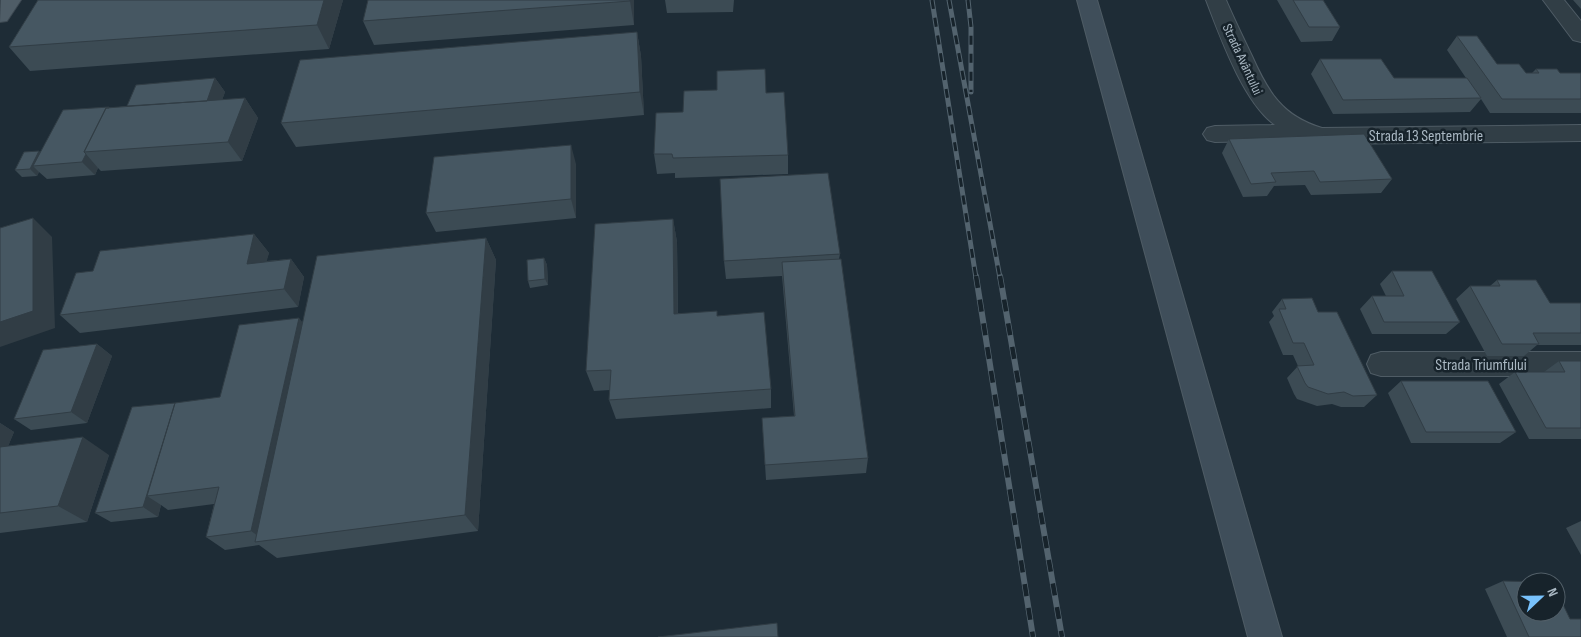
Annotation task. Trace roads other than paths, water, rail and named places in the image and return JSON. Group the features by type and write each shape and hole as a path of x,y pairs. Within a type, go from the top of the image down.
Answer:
{"main road":[{"path":"0,16 11,0"},
{"path":"1087,0 1265,637"}],"street":[{"name":"Strada Avântului","path":"1216,0 1254,88 1264,103 1276,114"},
{"path":"1553,0 1581,35"},
{"name":"Strada 13 Septembrie","path":"1276,114 1306,132 1321,136 1581,134"},
{"path":"1215,134 1306,132"},
{"name":"Strada Triumfului","path":"1381,364 1581,364"}],"railway":[{"path":"932,0 976,278"},
{"path":"949,0 1000,278"},
{"path":"968,0 971,27 971,92"},
{"path":"976,276 1033,637"},
{"path":"1000,276 1062,637"}]}
